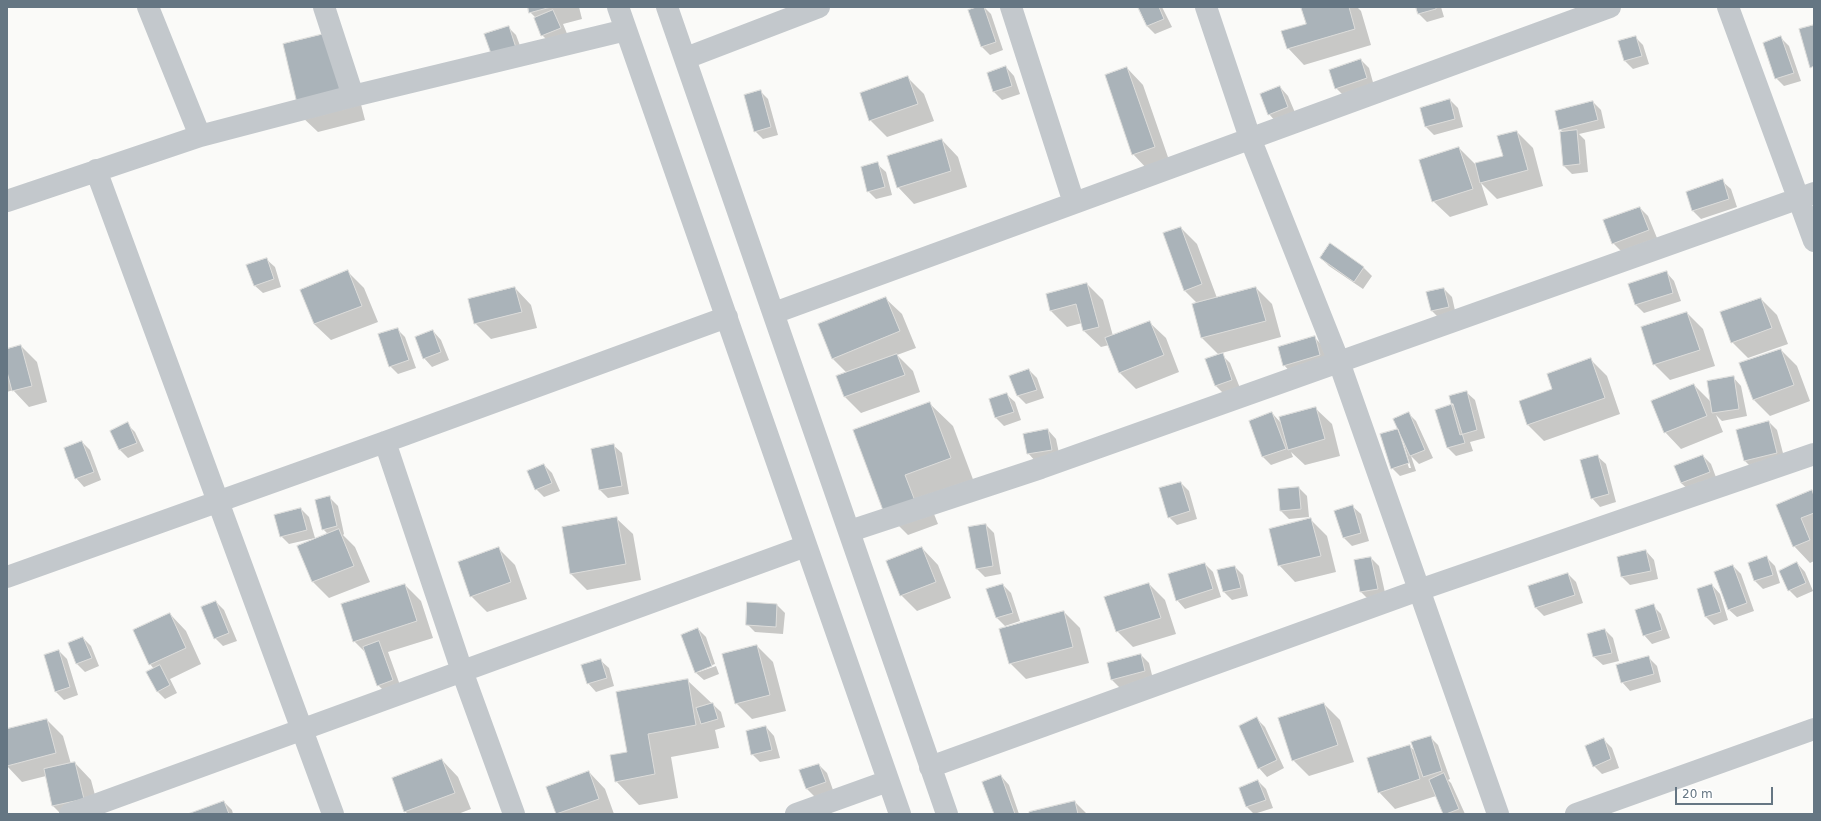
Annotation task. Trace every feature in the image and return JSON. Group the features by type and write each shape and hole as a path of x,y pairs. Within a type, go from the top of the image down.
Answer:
{"street":[{"path":"148,7 200,136"},
{"path":"324,7 353,96"},
{"path":"618,7 900,814"},
{"path":"667,7 686,58 947,814"},
{"path":"686,58 819,7"},
{"path":"1011,7 1074,203"},
{"path":"1206,7 1250,138 1339,362 1498,814"},
{"path":"774,313 1610,7"},
{"path":"1728,7 1806,196 1814,241"},
{"path":"9,195 96,170 200,136 353,96 626,30"},
{"path":"96,170 333,814"},
{"path":"850,531 1041,468 1806,196"},
{"path":"7,577 385,442 727,317"},
{"path":"385,442 462,671 514,814"},
{"path":"930,767 1419,590 1814,454"},
{"path":"70,814 806,546"},
{"path":"1576,814 1814,728"},
{"path":"796,814 888,781"}],"building":[{"path":"528,7 551,7 529,13"},
{"path":"977,7 984,7 996,42 981,47 968,10"},
{"path":"1138,7 1159,7 1164,19 1147,26"},
{"path":"1301,7 1349,7 1355,29 1287,49 1281,31 1306,24"},
{"path":"1416,7 1436,7 1436,9 1418,14"},
{"path":"553,10 561,28 541,36 534,18"},
{"path":"1814,25 1814,66 1810,68 1799,29"},
{"path":"509,26 517,51 493,59 484,34"},
{"path":"332,32 349,104 300,116 283,44"},
{"path":"1636,36 1642,56 1624,61 1618,41"},
{"path":"1781,36 1794,73 1775,79 1763,43"},
{"path":"1361,59 1367,78 1335,89 1329,70"},
{"path":"1006,66 1012,86 993,92 987,73"},
{"path":"1127,67 1155,147 1132,155 1105,75"},
{"path":"908,76 918,104 869,121 860,93"},
{"path":"1280,86 1288,107 1268,115 1260,94"},
{"path":"761,90 771,127 754,132 744,95"},
{"path":"1450,99 1455,119 1425,127 1420,108"},
{"path":"1593,101 1598,120 1559,130 1555,111"},
{"path":"1577,130 1580,164 1563,166 1560,132"},
{"path":"1517,131 1528,170 1480,183 1475,163 1503,156 1497,136"},
{"path":"942,139 951,171 897,188 887,156"},
{"path":"1459,147 1473,189 1432,202 1419,160"},
{"path":"878,162 885,187 867,192 861,167"},
{"path":"1723,179 1729,199 1692,211 1686,192"},
{"path":"1640,207 1649,230 1612,244 1603,220"},
{"path":"1181,227 1202,284 1184,291 1163,233"},
{"path":"1330,243 1364,267 1354,282 1320,258"},
{"path":"267,258 274,279 254,286 246,265"},
{"path":"348,270 362,306 314,324 300,290"},
{"path":"1667,271 1673,293 1635,305 1628,284"},
{"path":"1087,283 1099,327 1083,331 1076,304 1050,311 1046,294"},
{"path":"515,287 522,312 474,324 468,299"},
{"path":"1256,287 1266,321 1201,338 1192,304"},
{"path":"1444,288 1449,307 1431,311 1426,292"},
{"path":"886,297 900,331 832,359 818,324"},
{"path":"1761,298 1772,328 1731,343 1720,312"},
{"path":"1687,312 1700,350 1653,365 1641,327"},
{"path":"1150,321 1164,355 1119,373 1105,338"},
{"path":"398,328 409,360 389,367 378,334"},
{"path":"433,330 441,352 423,359 415,337"},
{"path":"1315,336 1320,355 1283,366 1278,347"},
{"path":"21,345 32,386 12,391 7,372 7,349"},
{"path":"1781,349 1794,385 1753,400 1739,363"},
{"path":"1223,353 1232,380 1215,386 1205,359"},
{"path":"897,354 905,375 844,397 836,376"},
{"path":"1591,358 1605,398 1527,425 1519,401 1552,389 1547,374"},
{"path":"1029,369 1037,390 1017,396 1009,376"},
{"path":"1734,376 1739,409 1712,413 1707,381"},
{"path":"1694,384 1707,416 1664,433 1651,401"},
{"path":"1467,391 1477,430 1460,435 1449,396"},
{"path":"1007,393 1014,412 995,418 989,399"},
{"path":"930,402 951,458 905,475 915,501 884,513 853,430"},
{"path":"1453,404 1465,443 1447,448 1435,410"},
{"path":"1316,407 1325,439 1288,450 1279,417"},
{"path":"1272,412 1286,449 1262,457 1249,421"},
{"path":"1409,412 1425,450 1410,456 1393,419"},
{"path":"1769,421 1777,453 1744,461 1736,430"},
{"path":"128,422 137,443 119,450 110,431"},
{"path":"1048,429 1052,450 1027,454 1023,434"},
{"path":"1398,429 1409,463 1391,469 1380,434"},
{"path":"82,441 94,472 75,479 64,448"},
{"path":"614,444 622,486 599,490 591,449"},
{"path":"1598,455 1609,494 1591,499 1580,460"},
{"path":"1703,455 1710,472 1681,483 1674,466"},
{"path":"544,464 552,483 535,490 527,471"},
{"path":"1181,482 1190,511 1168,518 1159,488"},
{"path":"1299,487 1301,509 1280,511 1278,489"},
{"path":"1812,490 1814,496 1814,513 1801,518 1810,540 1793,547 1776,505"},
{"path":"330,496 337,526 322,530 315,500"},
{"path":"1353,505 1361,533 1343,538 1334,511"},
{"path":"301,508 307,530 280,537 274,515"},
{"path":"617,517 626,564 570,574 562,527"},
{"path":"1311,518 1321,556 1278,566 1269,529"},
{"path":"986,524 993,566 976,569 968,527"},
{"path":"339,529 354,566 312,582 297,546"},
{"path":"499,547 511,582 470,597 458,562"},
{"path":"922,547 936,582 900,596 886,561"},
{"path":"1646,550 1651,571 1621,577 1617,557"},
{"path":"1767,556 1773,575 1754,581 1748,563"},
{"path":"1371,557 1378,589 1360,592 1354,560"},
{"path":"1797,562 1806,583 1788,591 1779,571"},
{"path":"1205,563 1213,589 1176,601 1168,574"},
{"path":"1733,565 1747,603 1728,610 1714,572"},
{"path":"1235,566 1241,588 1223,592 1217,570"},
{"path":"1568,573 1575,595 1535,608 1528,586"},
{"path":"1149,583 1161,618 1116,632 1104,597"},
{"path":"405,584 417,621 353,642 341,604"},
{"path":"1003,584 1013,613 996,618 986,589"},
{"path":"1712,584 1721,612 1705,617 1697,589"},
{"path":"216,601 229,633 214,639 201,607"},
{"path":"747,602 777,604 776,627 746,625"},
{"path":"1654,604 1662,630 1643,636 1635,610"},
{"path":"1064,611 1073,647 1009,664 999,629"},
{"path":"170,613 186,648 149,665 133,630"},
{"path":"698,628 712,666 695,673 681,635"},
{"path":"1605,629 1612,653 1593,657 1587,634"},
{"path":"83,637 92,658 76,664 68,643"},
{"path":"379,641 393,680 377,686 363,647"},
{"path":"757,645 770,695 735,704 722,654"},
{"path":"59,650 70,687 55,692 44,655"},
{"path":"1141,654 1145,671 1111,680 1107,663"},
{"path":"1649,656 1654,674 1621,683 1616,665"},
{"path":"601,659 607,678 587,684 581,665"},
{"path":"160,665 170,685 157,692 146,672"},
{"path":"688,679 696,725 648,734 655,774 615,782 610,755 627,752 616,692"},
{"path":"713,703 718,719 701,724 696,708"},
{"path":"1324,703 1338,745 1292,761 1278,718"},
{"path":"1257,717 1277,760 1258,769 1239,726"},
{"path":"47,719 56,753 7,766 7,729"},
{"path":"766,726 772,750 751,755 746,731"},
{"path":"1431,736 1442,771 1423,777 1411,742"},
{"path":"1604,738 1611,759 1593,767 1585,746"},
{"path":"1410,745 1420,779 1378,793 1367,758"},
{"path":"442,759 455,793 404,812 392,778"},
{"path":"75,762 84,799 52,806 44,769"},
{"path":"819,764 826,782 806,789 799,770"},
{"path":"589,771 599,799 556,814 546,787"},
{"path":"1444,773 1459,809 1446,814 1443,814 1429,780"},
{"path":"1001,775 1015,814 994,814 982,782"},
{"path":"1258,780 1266,800 1246,807 1239,788"},
{"path":"224,801 229,814 188,814"},
{"path":"1075,801 1078,814 1029,814 1029,812"}]}
